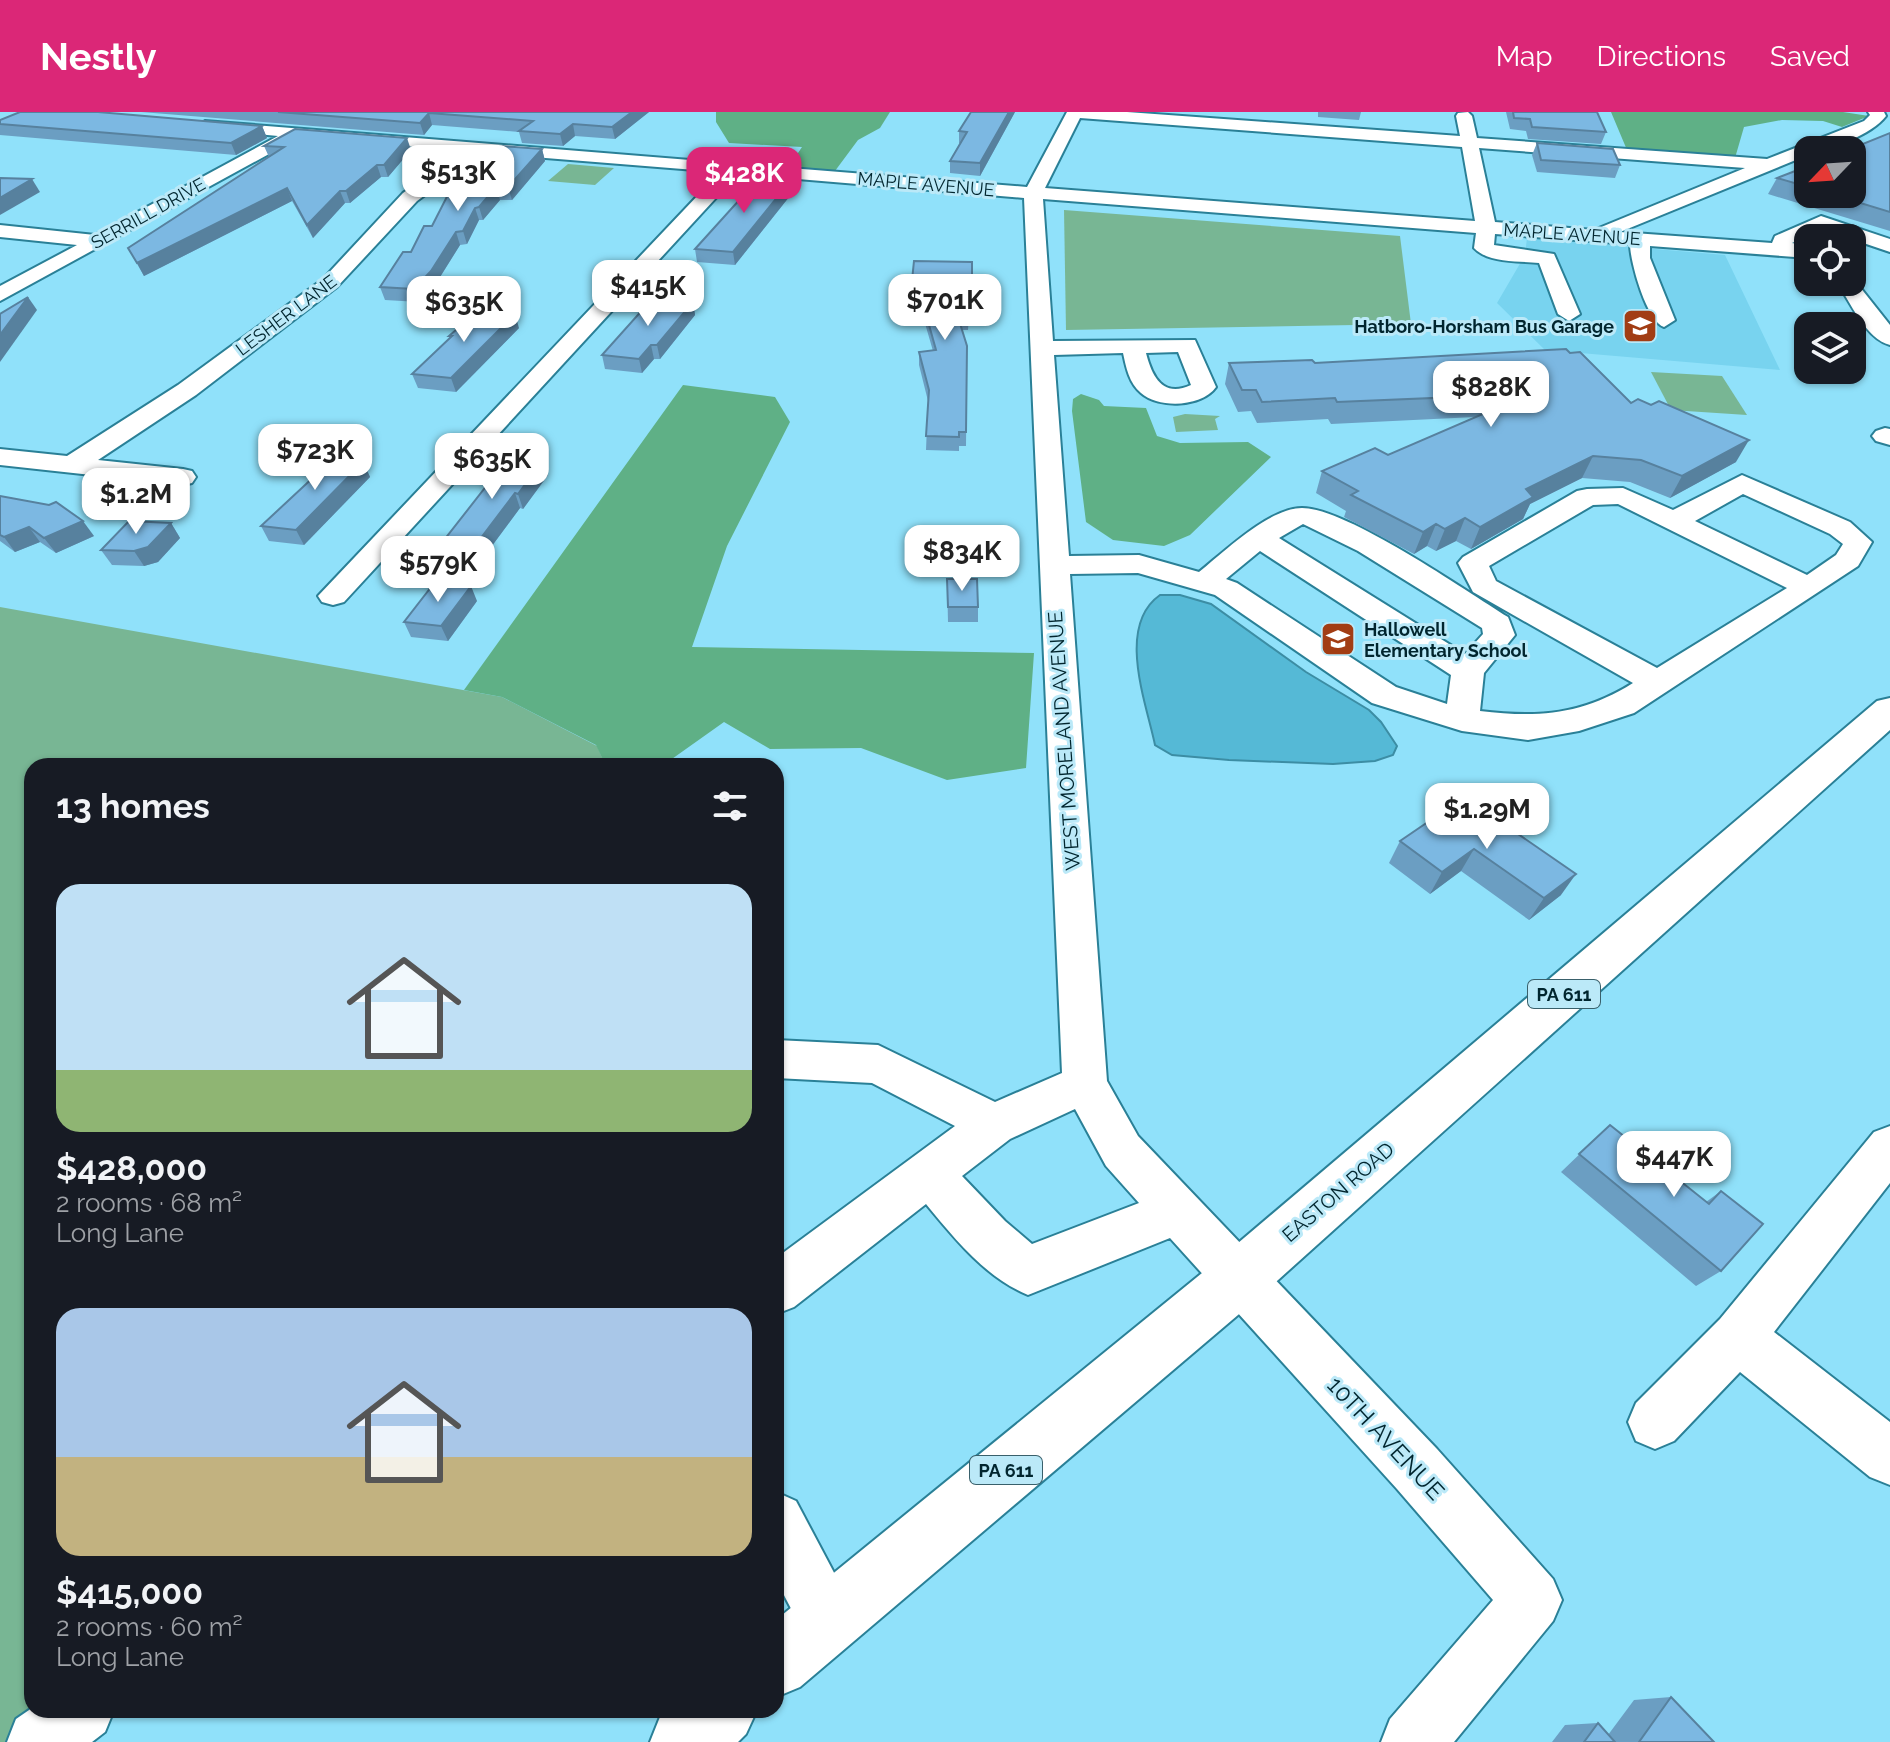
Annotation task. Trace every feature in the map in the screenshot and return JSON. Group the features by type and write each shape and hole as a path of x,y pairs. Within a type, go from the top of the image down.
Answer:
{"highway":[{"name":"EASTON ROAD","path":"784,1656 1238,1279 1890,710"}],"street":[{"path":"1033,193 1074,112 1765,164"},
{"path":"1463,112 1486,227 1484,248 1491,252 1547,258 1569,314"},
{"path":"1594,235 1880,118"},
{"name":"MAPLE AVENUE","path":"190,123 1033,193 1640,239 1781,244 1794,248"},
{"name":"SERRILL DRIVE","path":"0,295 297,132"},
{"name":"LESHER LANE","path":"75,463 187,390 330,283 410,197 479,147"},
{"path":"333,596 734,168"},
{"name":"WEST MORELAND AVENUE","path":"1033,193 1085,1084 1122,1151 1238,1279"},
{"path":"1664,206 1689,216"},
{"path":"1714,225 1781,244 1821,222 1890,246"},
{"path":"0,231 98,241"},
{"path":"1640,239 1640,258 1664,320"},
{"path":"1866,256 1890,258"},
{"path":"1857,296 1871,318 1890,338"},
{"path":"1041,348 1132,346 1187,345 1204,387 1182,396 1156,392 1145,384 1132,346"},
{"path":"0,457 183,477"},
{"path":"1053,565 1139,564 1226,589 1384,695 1462,720 1528,728 1579,720 1622,705 1809,587 1848,560 1858,542 1840,528 1742,483 1674,521"},
{"path":"1656,682 1484,586 1473,563 1587,497 1623,496 1809,587"},
{"path":"1055,607 1106,583 1188,579 1300,516 1314,517 1378,551 1497,624 1499,635 1468,671 1462,720"},
{"path":"1259,538 1468,671"},
{"path":"784,1059 878,1064 994,1124"},
{"path":"784,1283 994,1124 1085,1084"},
{"path":"1655,1422 1738,1337 1890,1147"},
{"path":"929,1173 985,1235 1028,1270 1177,1212"},
{"name":"10TH AVENUE","path":"1238,1279 1417,1469 1532,1600 1413,1742"},
{"path":"1738,1337 1890,1457"},
{"path":"784,1536 828,1618"},
{"path":"39,1742 72,1718"}],"shaded area":[{"name":"Hatboro-Horsham Bus Garage","path":"1527,238 1725,255 1780,370 1545,350 1497,303 1525,255"},
{"path":"1160,595 1180,595 1211,604 1306,672 1369,710 1397,746 1393,755 1375,761 1333,764 1229,760 1172,755 1155,745 1141,687 1137,645 1139,625 1147,609"}],"green space":[{"path":"716,112 890,112 880,128 858,140 835,171 802,168 796,156 802,147 729,143 716,122"},
{"path":"1611,112 1843,112 1869,116 1842,127 1823,121 1782,120 1744,127 1735,158 1627,150"},
{"path":"568,164 614,168 595,185 548,181"},
{"path":"1064,210 1400,236 1411,324 1066,330"},
{"path":"1651,372 1722,376 1747,415 1671,410"},
{"path":"683,385 775,397 790,422 727,546 692,647 1034,653 1026,768 947,780 861,748 770,749 724,722 673,758 602,758 596,745 502,697 464,690"},
{"path":"1081,394 1099,400 1104,406 1146,408 1157,436 1180,443 1248,442 1271,457 1190,535 1164,546 1113,540 1086,522 1072,411 1073,399"},
{"path":"1185,414 1220,416 1215,419 1218,430 1176,432 1173,417"},
{"path":"0,607 502,697 597,746 602,758 24,758 24,1718 37,1718 52,1742 0,1742"}],"building":[{"path":"20,112 98,112 262,126 231,143 0,124 0,120"},
{"path":"278,112 632,112 612,127 573,124 560,134 519,131 533,121 429,113 420,123"},
{"path":"971,112 1009,112 980,163 950,161 967,132 959,131"},
{"path":"1513,112 1597,112 1606,132 1532,127 1530,119 1514,118"},
{"path":"295,129 407,138 384,165 377,165 346,191 340,191 307,225 287,188 137,263 128,248 284,147 264,146"},
{"path":"1890,133 1890,212 1866,205 1866,143"},
{"path":"1537,143 1613,149 1620,165 1541,160"},
{"path":"500,146 542,149 508,187 496,187 475,208 463,231 456,232 431,271 414,289 380,287 403,252 411,252 424,226 432,226 456,179"},
{"path":"1794,171 1794,183 1777,178"},
{"path":"760,177 792,179 733,252 695,249"},
{"path":"0,178 32,179 0,198"},
{"path":"914,261 972,262 972,293 961,293 969,316 958,317 967,346 966,432 959,432 959,437 926,436 929,390 919,352 936,350 922,300 910,300"},
{"path":"28,297 0,335 0,314"},
{"path":"653,298 693,302 657,345 651,345 639,359 602,355"},
{"path":"479,310 515,314 451,378 412,374 452,336 449,336"},
{"path":"1566,349 1570,353 1580,352 1631,403 1638,399 1651,405 1659,401 1749,440 1682,476 1641,460 1593,456 1526,489 1533,497 1480,527 1465,518 1445,529 1436,524 1423,532 1351,495 1358,491 1322,471 1375,448 1388,455 1529,394 1262,402 1256,390 1242,390 1229,363 1312,360 1315,363"},
{"path":"347,446 363,462 296,530 261,526"},
{"path":"509,457 543,460 474,547 441,544"},
{"path":"0,496 49,505 56,502 83,521 44,538 29,527 4,537 0,535"},
{"path":"129,521 171,523 148,547 134,551 101,550"},
{"path":"947,579 977,579 978,607 948,607"},
{"path":"435,582 471,586 441,626 404,622"},
{"path":"1450,807 1491,835 1505,825 1576,874 1544,898 1474,849 1442,872 1400,841"},
{"path":"1610,1125 1709,1204 1721,1191 1763,1224 1721,1271 1579,1154"},
{"path":"1671,1697 1714,1742 1639,1742"},
{"path":"1598,1723 1615,1742 1584,1742"}],"place":[{"name":"Hatboro-Horsham Bus Garage","path":"1640,326"},
{"name":"Hallowell Elementary School","path":"1338,639"}]}
